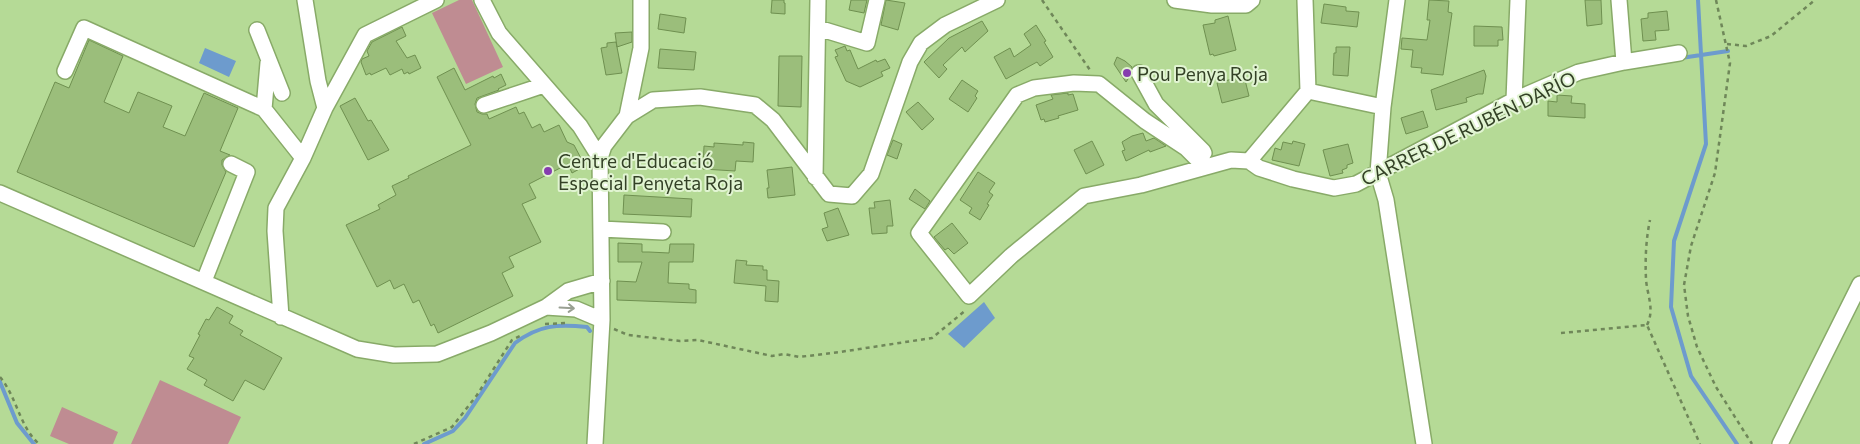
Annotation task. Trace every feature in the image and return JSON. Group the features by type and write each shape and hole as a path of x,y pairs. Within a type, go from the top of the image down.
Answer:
{"street":[{"path":"304,0 318,81 326,108"},
{"path":"281,317 275,231 276,208 365,35 436,0"},
{"path":"482,0 499,33 580,126 600,158"},
{"path":"627,116 641,48 641,0"},
{"path":"815,177 818,0"},
{"path":"818,28 867,43 877,0"},
{"path":"595,444 602,320 600,158 604,146 627,116 653,100 700,97 755,105 773,120 829,194 852,196 871,174 910,62 921,43 945,25 997,0"},
{"path":"1176,0 1212,5 1246,5 1252,0"},
{"path":"1249,161 1308,91 1306,0"},
{"path":"1397,0 1383,107 1378,173 1386,200 1424,444"},
{"path":"1514,100 1518,0"},
{"path":"1619,0 1624,62"},
{"path":"65,71 84,28 264,109 302,158"},
{"path":"257,30 282,92"},
{"name":"CARRER DE RUBÉN DARÍO","path":"969,296 1011,256 1084,196 1142,185 1231,160 1249,161 1259,168 1293,179 1334,188 1356,184 1514,100 1579,72 1679,53"},
{"path":"264,109 268,59"},
{"path":"1139,73 1156,104 1203,151 1205,167"},
{"path":"969,296 919,233 1017,95 1034,88 1074,83 1100,84 1145,121 1186,148 1205,167"},
{"path":"484,105 544,86"},
{"path":"1308,91 1383,107"},
{"path":"204,281 247,172 231,164"},
{"path":"0,192 357,349 394,355 437,354 491,333 546,307 568,291 602,282"},
{"path":"601,229 663,232"},
{"path":"1780,444 1860,284"},
{"path":"546,307 576,309 602,320"}],"path":[{"path":"1042,0 1100,84"},
{"path":"1716,0 1730,63 1715,173 1691,246 1684,285 1688,316 1697,347 1716,387 1752,444"},
{"path":"1727,44 1746,46 1771,36 1816,0"},
{"path":"1650,220 1646,239 1648,250 1646,280 1650,298 1650,317 1647,325 1700,444"},
{"path":"602,320 615,330 628,335 680,341 698,340 772,356 784,354 799,356 840,352 932,338 966,310 969,296"},
{"path":"543,324 576,323"},
{"path":"1561,333 1647,325"},
{"path":"414,444 452,427 477,394 512,340 528,332"},
{"path":"0,377 21,419 39,444"}],"shaded area":[{"path":"459,0 472,0 503,67 466,84 432,13"},
{"path":"160,380 241,417 228,444 131,444"},
{"path":"62,407 118,432 113,444 69,444 50,436"}],"water":[{"path":"205,48 236,61 229,77 199,63"},
{"path":"984,302 995,318 964,348 948,334"}],"building":[{"path":"772,0 784,0 785,14 771,13"},
{"path":"851,0 867,0 864,13 849,10"},
{"path":"886,0 905,3 898,30 881,25"},
{"path":"1429,0 1449,1 1448,12 1452,13 1443,75 1421,73 1422,68 1411,67 1413,50 1401,49 1402,38 1427,40 1430,20 1427,20"},
{"path":"1585,0 1601,0 1602,24 1587,26"},
{"path":"1324,4 1346,7 1346,11 1359,12 1357,27 1321,23"},
{"path":"1667,11 1669,30 1655,31 1656,40 1643,41 1641,19 1648,18 1648,13"},
{"path":"660,14 686,18 684,33 658,29"},
{"path":"1228,16 1236,50 1214,56 1213,54 1210,55 1203,25 1215,23 1215,20"},
{"path":"982,21 988,31 965,52 962,47 943,65 947,69 939,78 924,62 949,38"},
{"path":"1036,25 1053,57 1040,66 1037,62 1006,79 994,57 1010,48 1014,57 1031,45 1024,34"},
{"path":"1474,26 1502,27 1503,40 1498,40 1498,46 1474,46"},
{"path":"402,27 406,36 396,41 407,58 415,55 421,68 409,74 408,72 404,74 402,69 390,75 386,68 371,75 370,73 366,75 361,62 362,59 369,56 367,51 372,42"},
{"path":"632,32 632,42 617,47 615,33"},
{"path":"89,40 123,56 104,102 129,113 138,92 172,106 163,127 185,136 204,93 238,108 220,151 230,155 222,160 222,165 226,172 194,247 17,172 55,82 69,88"},
{"path":"616,42 622,73 606,75 601,48 607,47 607,43"},
{"path":"845,46 847,51 850,50 858,69 876,60 877,62 885,59 890,68 881,72 883,76 860,87 846,81 835,57 838,56 835,50"},
{"path":"1336,47 1350,47 1348,76 1333,75"},
{"path":"660,49 696,52 694,70 658,68"},
{"path":"779,56 802,56 801,107 778,106"},
{"name":"Pou Penya Roja","path":"1117,57 1132,67 1126,82 1114,64"},
{"name":"Centre d'Educació Especial Penyeta Roja","path":"454,68 465,90 501,74 506,85 499,90 477,98 475,104 477,112 487,114 489,119 516,107 519,114 524,112 532,128 540,124 544,132 559,125 567,142 574,145 585,166 572,173 568,164 529,184 536,198 522,204 541,242 509,257 514,267 502,273 513,296 438,333 434,324 431,326 419,300 413,303 404,284 394,289 390,280 377,287 346,225 380,209 378,205 396,195 392,186 409,178 408,176 471,145 437,77"},
{"path":"1484,70 1486,76 1483,94 1466,98 1467,102 1436,110 1431,90"},
{"path":"1244,76 1249,96 1222,103 1217,83"},
{"path":"962,80 978,91 975,96 977,98 968,112 949,99"},
{"path":"1068,93 1068,95 1073,94 1078,110 1045,122 1044,119 1041,120 1036,105 1053,99 1051,95"},
{"path":"1557,95 1572,96 1571,103 1585,104 1585,118 1548,116 1548,101 1557,102"},
{"path":"355,98 368,121 371,120 389,150 368,160 340,106"},
{"path":"918,102 934,119 922,130 906,112"},
{"path":"1423,111 1428,127 1406,134 1401,118"},
{"path":"1143,133 1146,141 1154,138 1166,146 1150,152 1149,150 1126,161 1122,151 1125,150 1122,142 1132,136"},
{"path":"893,140 902,144 897,159 887,155"},
{"path":"1092,141 1104,165 1086,174 1074,150"},
{"path":"1293,141 1305,144 1299,166 1272,160 1275,148 1281,150 1283,142 1292,144"},
{"path":"743,142 754,143 753,162 736,161 735,171 703,169 704,146 714,147 714,143 743,145"},
{"path":"1348,144 1353,163 1347,165 1347,168 1342,170 1343,173 1330,176 1323,150"},
{"path":"792,167 795,195 768,198 767,170"},
{"path":"978,172 995,183 989,192 993,195 987,204 989,205 980,220 969,213 972,208 960,200"},
{"path":"915,189 930,201 925,209 909,199"},
{"path":"624,195 692,199 691,217 623,214"},
{"path":"890,200 893,226 887,226 887,233 872,234 869,208 875,208 874,202"},
{"path":"838,208 849,235 827,241 822,229 828,227 824,213"},
{"path":"952,223 968,243 954,254 948,248 945,250 934,237"},
{"path":"618,243 642,244 642,252 669,253 670,244 694,244 693,262 669,262 668,283 689,284 689,289 696,290 696,303 617,300 617,281 636,282 642,262 618,262"},
{"path":"736,260 747,261 746,265 763,266 763,270 767,270 767,280 779,281 778,302 765,301 766,286 734,283"},
{"path":"217,307 233,316 229,323 243,331 240,335 282,358 264,390 245,380 233,401 204,385 207,380 187,369 194,358 189,356 200,335 198,334 206,319 209,320"}],"waterway":[{"path":"1698,0 1706,144 1674,241 1671,307 1691,376 1737,444"},
{"path":"1681,58 1728,51"},
{"path":"424,444 453,431 465,418 515,343 532,332 549,327 587,327 590,331"},
{"path":"0,382 17,423 34,444"}],"place":[{"name":"Pou Penya Roja","path":"1127,73"},
{"name":"Centre d'Educació Especial Penyeta Roja","path":"548,171"}]}
